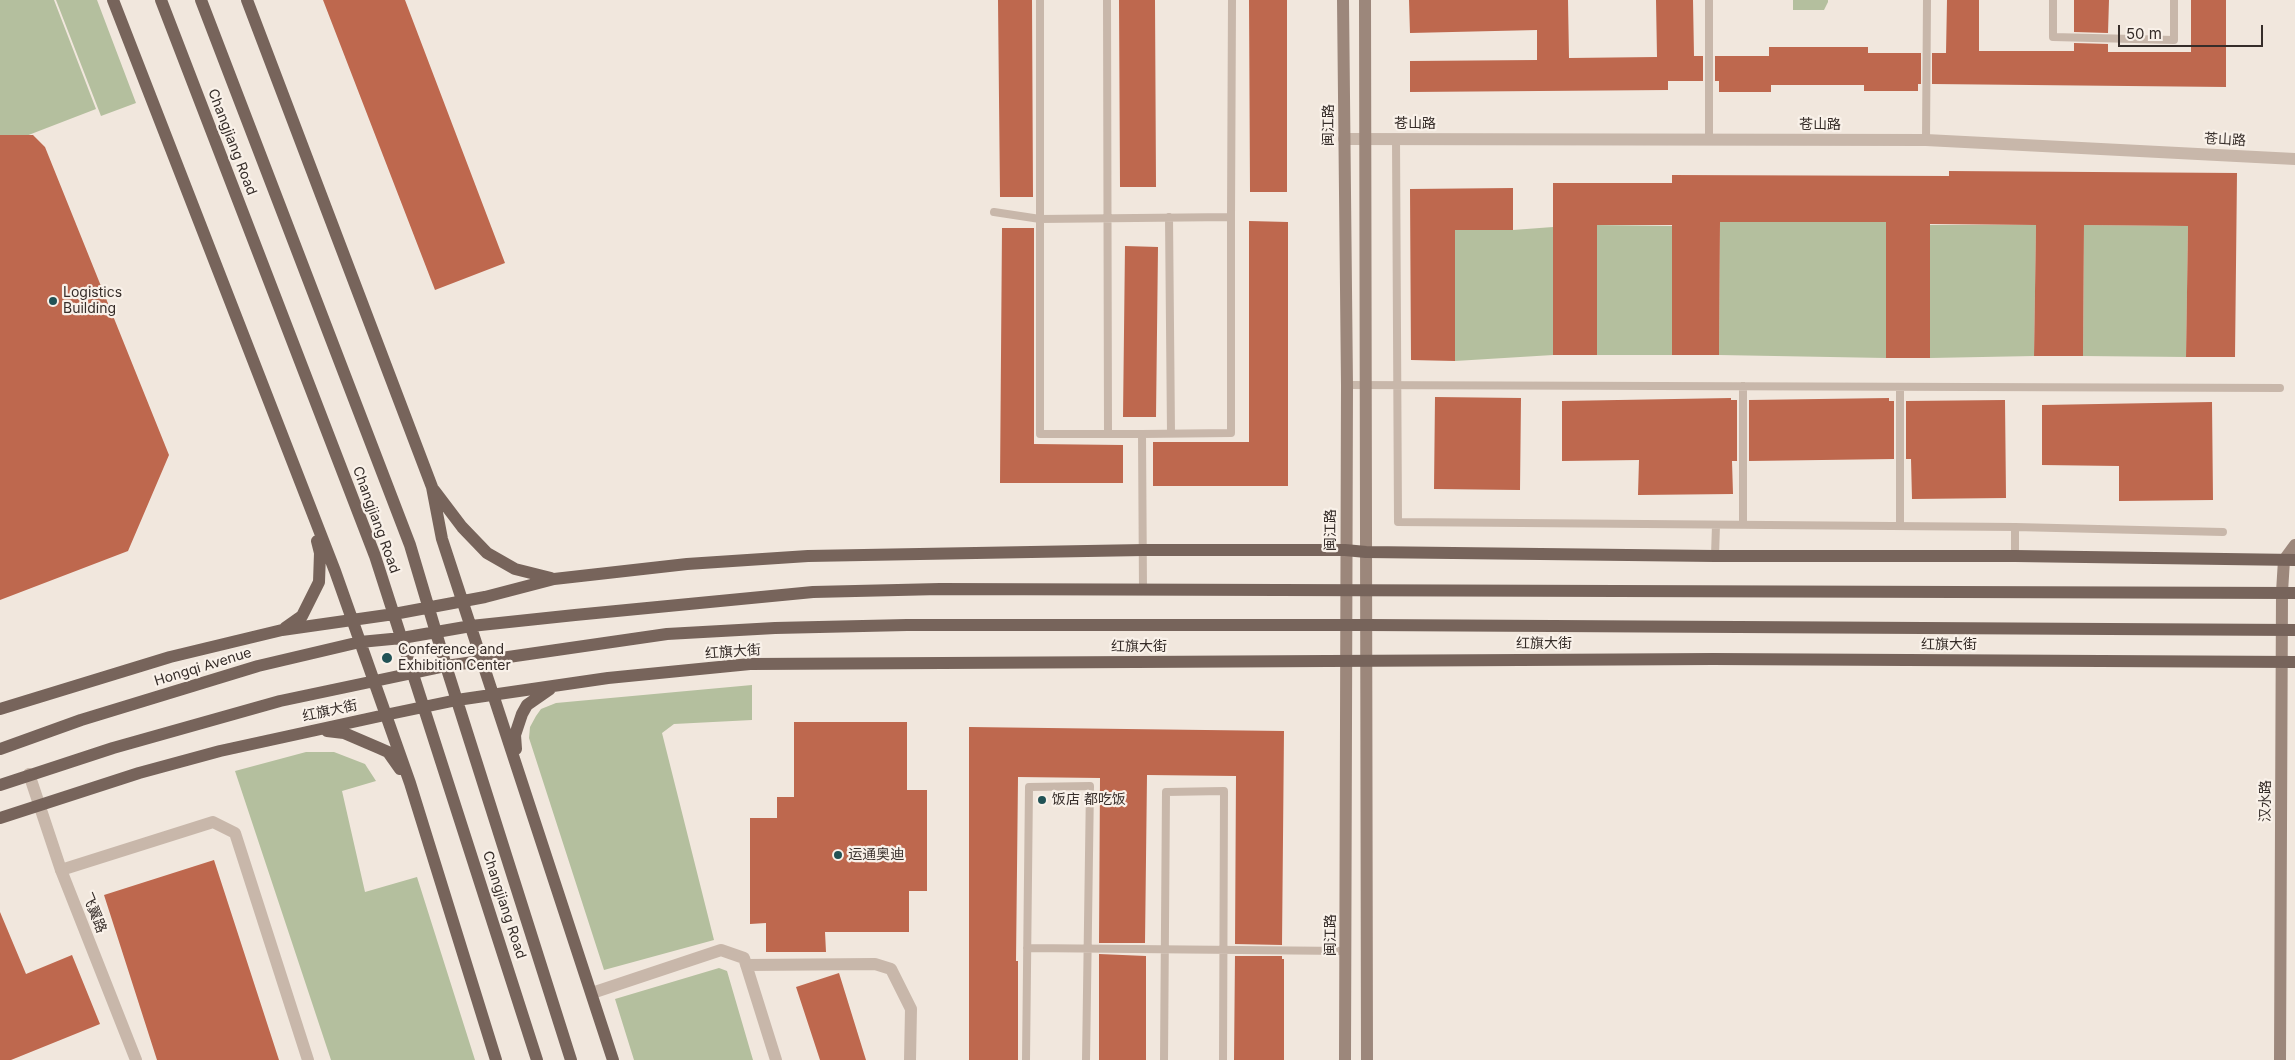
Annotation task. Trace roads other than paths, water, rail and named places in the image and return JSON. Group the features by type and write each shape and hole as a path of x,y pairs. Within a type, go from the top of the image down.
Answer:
{"main road":[{"path":"113,0 312,511 360,642 410,783 496,1060"},
{"name":"Changjiang Road","path":"161,0 375,556 537,1060"},
{"name":"Changjiang Road","path":"202,0 410,545 446,666 571,1060"},
{"path":"247,0 432,487 442,539 461,600 494,694 520,779 613,1060"},
{"name":"闽江路","path":"1343,0 1347,385 1345,1060"},
{"path":"1365,0 1367,1060"},
{"path":"432,487 462,527 487,553 515,569 554,579"},
{"path":"282,630 302,616 319,582 320,553 312,511"},
{"path":"0,709 170,658 282,630 394,614 485,596 554,579 687,564 808,556 1143,550 1346,550 1366,552 1715,556 2015,556 2290,560 2295,545"},
{"name":"汉水路","path":"2280,1060 2282,662 2289,630 2290,560"},
{"path":"436,632 471,626 813,592 1143,590 2289,592"},
{"name":"红旗大街","path":"414,673 446,666 667,634 775,628 907,625 1366,625 2289,630"},
{"name":"Hongqi Avenue","path":"0,749 81,720 258,666 360,642 402,638 436,632"},
{"name":"红旗大街","path":"0,818 39,804 220,751 457,700 608,678 750,664 1713,659 2295,662"},
{"path":"0,785 29,774 213,719 280,702 414,673"},
{"path":"520,779 516,747 518,724 528,705 554,686"},
{"path":"315,730 344,734 379,748 395,761 410,783"}],"street":[{"name":"苍山路","path":"1344,139 1926,140 2295,159"},
{"name":"飞翼路","path":"29,774 61,870 136,1060"},
{"path":"61,870 213,822 235,833 308,1060"},
{"path":"592,993 721,950 744,958 776,1060"},
{"path":"746,966 875,964 890,969 911,1009 910,1060"}],"lane":[{"path":"1040,0 1040,434 1231,433 1232,0"},
{"path":"1108,0 1108,434"},
{"path":"1709,0 1709,140"},
{"path":"1926,140 1927,0"},
{"path":"2053,0 2053,37 2174,40 2174,0"},
{"path":"1396,139 1398,522 2015,527 2223,532"},
{"path":"994,212 1040,219 1231,216"},
{"path":"1168,217 1171,433"},
{"path":"1347,385 2280,388"},
{"path":"1743,386 1743,525"},
{"path":"1900,387 1900,526"},
{"path":"1142,434 1143,590"},
{"path":"1715,556 1716,525"},
{"path":"2015,527 2015,556"},
{"path":"1026,1060 1029,787 1090,786 1086,1060"},
{"path":"1164,1060 1166,792 1224,791 1223,1060"},
{"path":"1027,948 1346,951"}],"place":[{"name":"Logistics Building","path":"53,301"},
{"name":"Conference and Exhibition Center","path":"387,658"},
{"name":"饭店 都吃饭","path":"1042,800"},
{"name":"运通奥迪","path":"838,855"}]}
